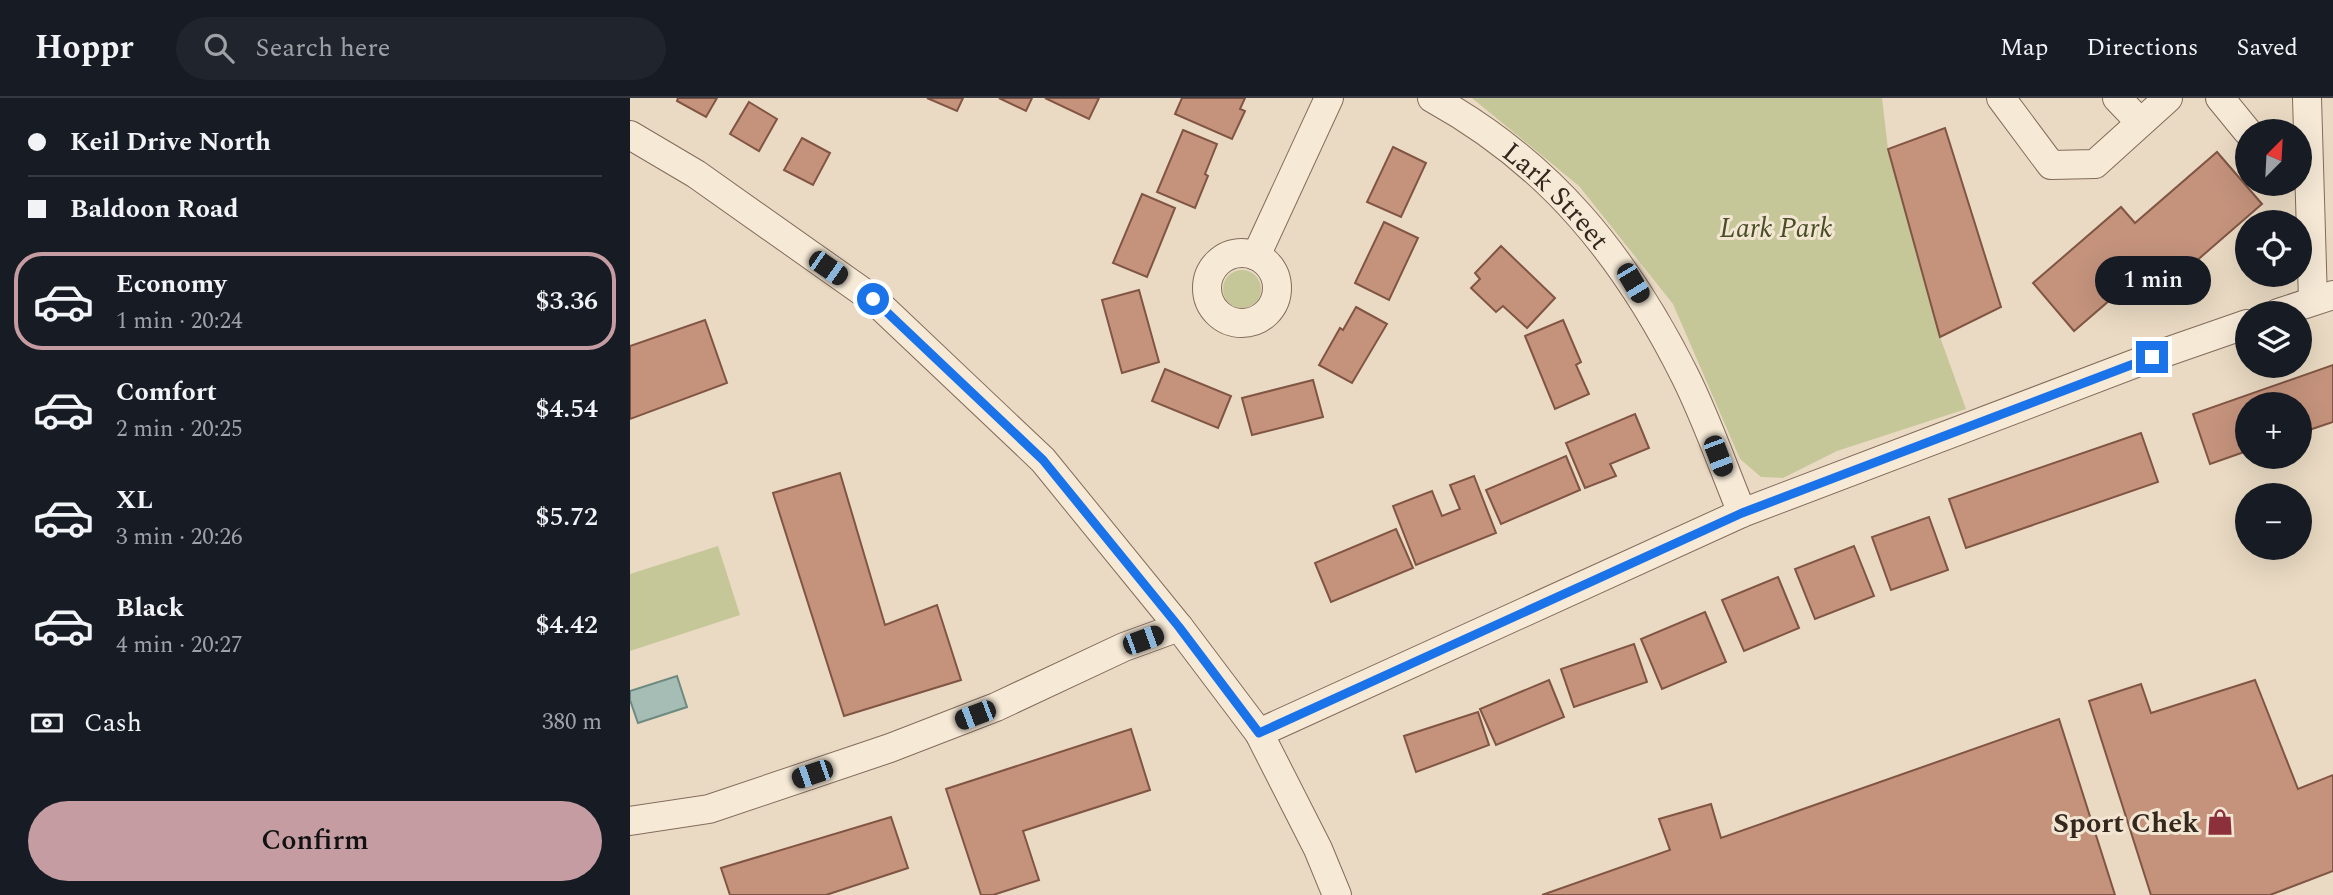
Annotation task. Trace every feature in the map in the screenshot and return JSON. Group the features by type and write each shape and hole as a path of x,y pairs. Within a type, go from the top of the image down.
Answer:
{"street":[{"path":"1256,256 1329,98"},
{"name":"Lark Street","path":"1432,98 1468,118 1511,149 1550,183 1607,247 1657,322 1686,377 1742,513"},
{"path":"2001,98 2051,165 2095,164 2168,98"},
{"path":"2117,98 2140,122"},
{"path":"2220,98 2237,119"},
{"path":"2306,119 2307,98"},
{"path":"630,135 696,174 873,299 1043,460 1179,627 1259,733 1318,849 1336,895"},
{"path":"2307,196 2323,298"},
{"path":"1259,733 1742,513 2152,357 2235,328"},
{"path":"630,821 709,809 890,748 996,707 1124,647 1179,627"}],"green space":[{"name":"Lark Park","path":"1472,98 1882,98 1888,149 1940,337 1966,409 1837,451 1783,478 1761,477 1740,459 1673,304 1579,186"},
{"path":"1242,270 1255,276 1261,289 1255,302 1242,308 1229,302 1223,289 1229,276"},
{"path":"718,546 740,615 630,651 630,574"}],"shaded area":[{"path":"677,676 687,707 638,723 630,700 630,691"}],"building":[{"path":"678,98 717,98 706,117 677,101"},
{"path":"927,98 963,98 957,111"},
{"path":"999,98 1032,98 1026,111"},
{"path":"1045,98 1099,98 1089,119"},
{"path":"1182,98 1245,98 1240,109 1245,111 1232,139 1175,114"},
{"path":"749,102 777,119 759,151 730,134"},
{"path":"1945,128 2001,307 1940,337 1888,149"},
{"path":"1183,130 1217,144 1195,208 1157,192"},
{"path":"802,138 830,153 813,185 784,170"},
{"path":"1393,147 1426,163 1401,217 1367,202"},
{"path":"2217,152 2235,173 2235,196 2255,196 2262,204 2255,210 2235,210 2235,227 2164,289 2146,269 2074,331 2033,283 2121,207 2135,223"},
{"path":"1142,194 1175,208 1147,277 1113,263"},
{"path":"1384,222 1418,238 1389,300 1355,283"},
{"path":"1501,246 1555,298 1527,328 1503,306 1496,312 1471,288 1480,279 1475,273"},
{"path":"1139,290 1159,362 1122,373 1102,300"},
{"path":"1356,307 1387,324 1352,383 1319,365 1340,328 1343,330"},
{"path":"705,320 727,383 630,419 630,346"},
{"path":"1563,320 1581,362 1576,365 1589,394 1555,409 1525,336"},
{"path":"2333,365 2333,422 2312,429 2312,392 2256,392 2296,378 2312,378 2312,372"},
{"path":"1165,369 1231,396 1218,428 1152,401"},
{"path":"1313,380 1323,417 1252,435 1242,398"},
{"path":"2235,399 2235,455 2210,464 2193,414"},
{"path":"1635,414 1649,448 1610,464 1616,476 1585,488 1566,443"},
{"path":"2141,433 2158,482 1966,548 1949,499"},
{"path":"1566,456 1580,490 1501,524 1486,490"},
{"path":"840,473 885,625 937,605 961,680 844,716 773,493"},
{"path":"1474,476 1496,533 1416,565 1393,506 1432,491 1442,516 1460,509 1450,485"},
{"path":"1929,517 1948,570 1891,590 1872,537"},
{"path":"1396,529 1413,568 1331,602 1315,563"},
{"path":"1854,546 1874,596 1815,619 1795,569"},
{"path":"1778,577 1799,628 1744,651 1722,600"},
{"path":"1705,612 1726,662 1662,689 1641,639"},
{"path":"1634,644 1647,682 1574,707 1561,669"},
{"path":"1549,680 1564,717 1496,745 1480,709"},
{"path":"2255,680 2298,789 2333,775 2333,871 2270,895 2151,895 2089,701 2141,684 2151,713"},
{"path":"1478,712 1489,745 1416,772 1404,736"},
{"path":"2059,719 2115,895 1542,895 1670,850 1659,819 1711,804 1721,838"},
{"path":"1131,729 1150,790 1023,831 1039,880 993,895 981,895 946,789"},
{"path":"891,817 908,868 826,895 730,895 721,868"}],"place":[{"name":"Sport Chek","path":"2220,822"}],"route":[{"path":"873,299 1043,460 1179,627 1259,733 1742,513 2152,357"}]}
